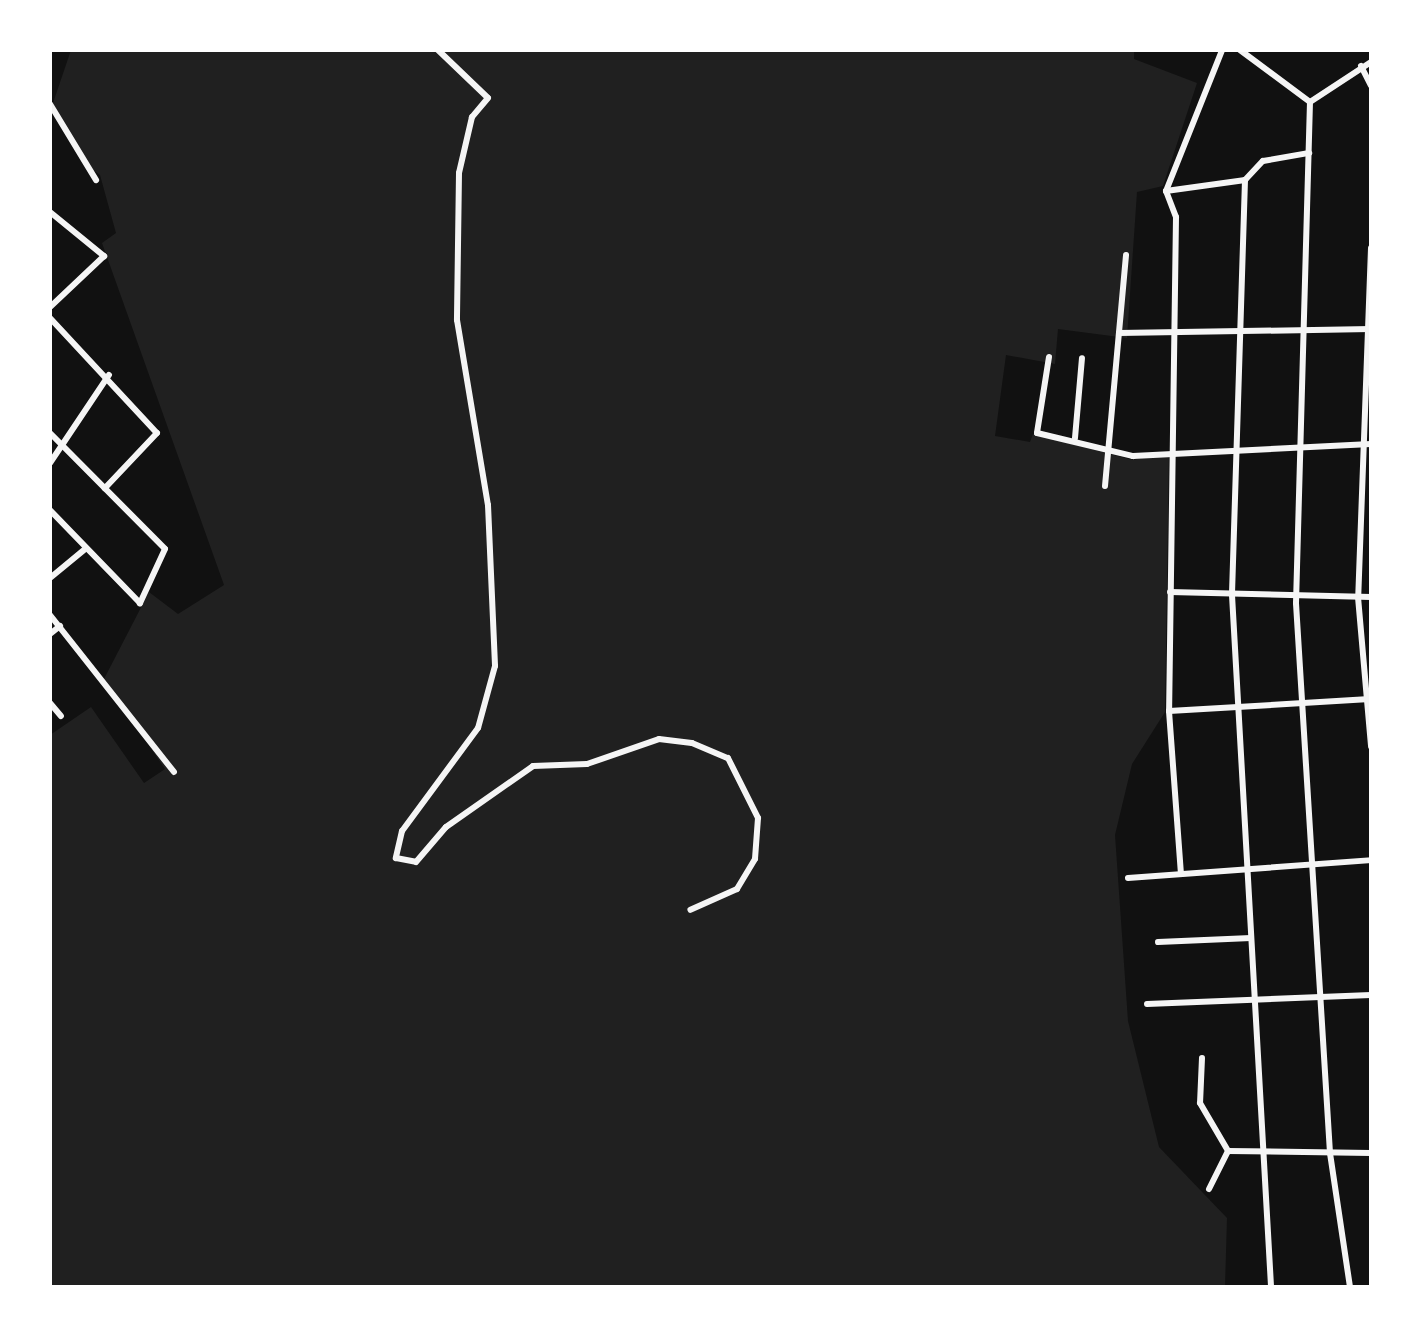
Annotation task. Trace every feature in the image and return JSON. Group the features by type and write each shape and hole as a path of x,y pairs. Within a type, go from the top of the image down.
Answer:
{"street":[{"path":"438,50 488,98 472,116 457,186 457,320 488,506 495,666 478,728 402,831 396,858 416,862 446,826 533,766 588,764 659,739 692,743 728,758 758,818 754,860 738,890 690,910"},
{"path":"1180,874 1169,711 1172,448 1178,336 1176,217 1166,192 1222,50"},
{"path":"1240,50 1310,102"},
{"path":"1310,102 1371,62"},
{"path":"1360,66 1371,86"},
{"path":"1310,102 1296,594 1330,1153 1350,1287"},
{"path":"50,104 96,180"},
{"path":"1166,192 1245,180 1263,161 1309,153"},
{"path":"1245,180 1235,446 1234,707 1251,871 1271,1287"},
{"path":"50,212 104,256 50,307"},
{"path":"1371,248 1358,598 1371,746"},
{"path":"1105,486 1126,255"},
{"path":"50,318 109,375 158,433 104,488"},
{"path":"1119,333 1178,336 1370,329"},
{"path":"1050,357 1037,433 1075,438 1133,456 1172,448 1366,444"},
{"path":"1075,438 1082,358"},
{"path":"50,463 109,375"},
{"path":"50,434 165,549 140,604 50,510"},
{"path":"50,578 85,549"},
{"path":"1170,592 1371,597"},
{"path":"50,615 174,772"},
{"path":"50,634 60,626"},
{"path":"1169,711 1300,700 1369,699"},
{"path":"50,703 60,716"},
{"path":"1128,878 1371,860"},
{"path":"1158,942 1252,938"},
{"path":"1147,1004 1371,995"},
{"path":"1202,1058 1200,1102 1228,1151"},
{"path":"1228,1151 1371,1153"},
{"path":"1209,1190 1228,1151"}],"shaded area":[{"path":"71,50 1134,50 1134,59 1197,83 1163,186 1137,192 1127,338 1058,329 1055,364 1006,355 995,436 1030,442 1033,434 1133,460 1169,452 1165,712 1132,764 1115,835 1128,1021 1159,1147 1227,1218 1225,1287 50,1287 50,735 91,707 144,783 165,769 104,679 149,592 178,614 224,585 102,243 116,233 100,175 81,161 53,103"}]}
